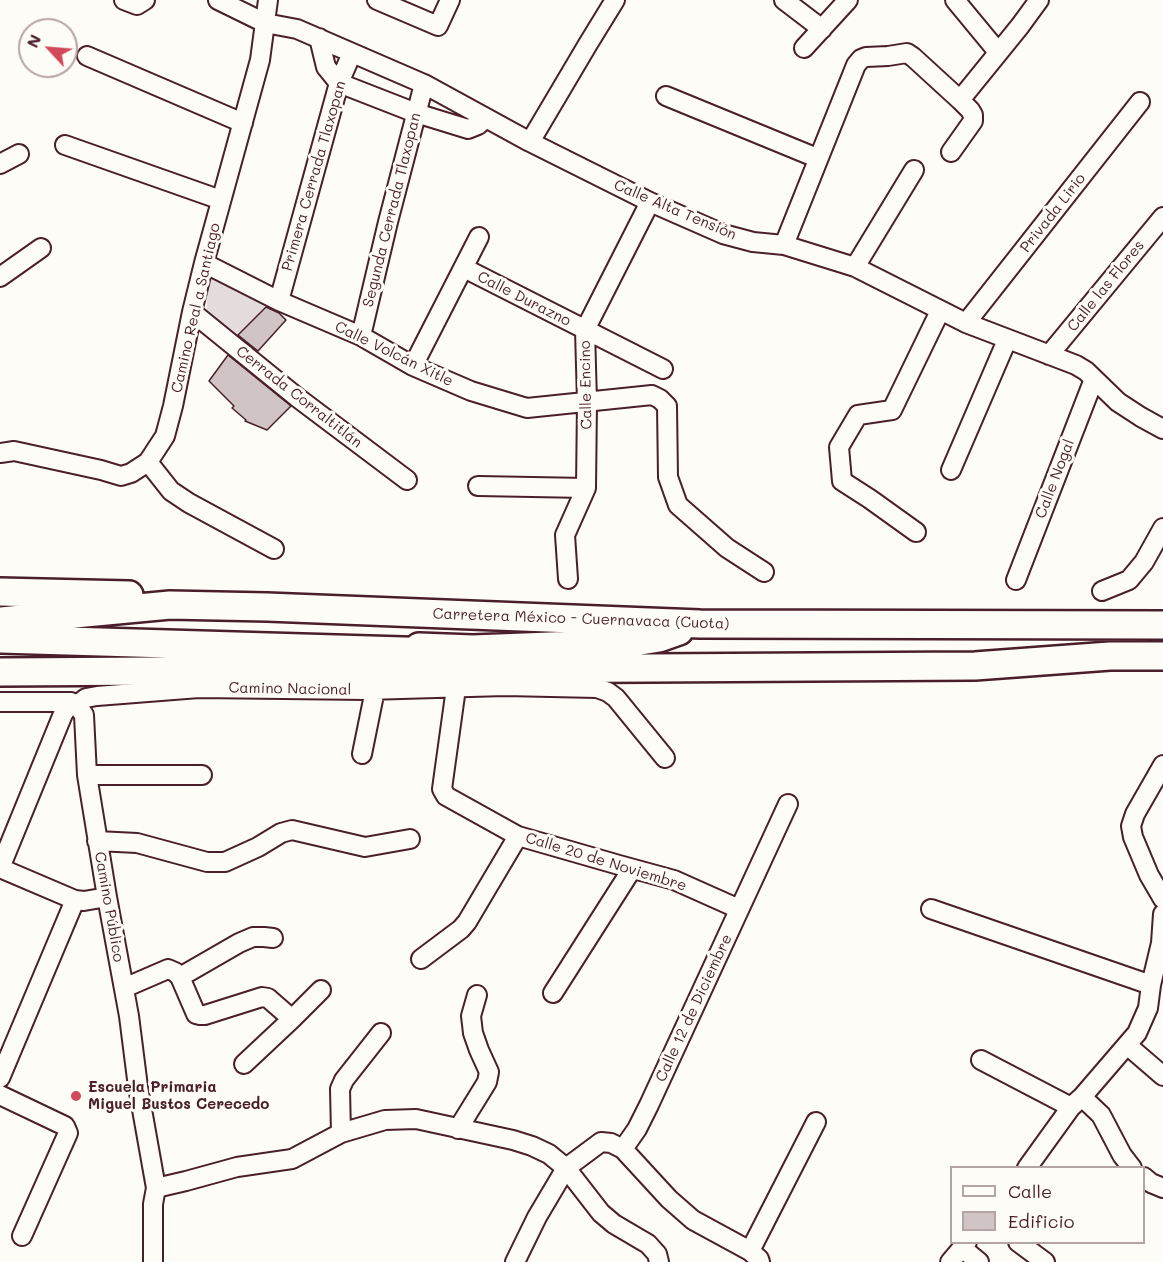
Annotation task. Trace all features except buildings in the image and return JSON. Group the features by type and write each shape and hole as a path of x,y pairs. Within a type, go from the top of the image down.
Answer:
{"highway":[{"path":"0,592 141,596 170,605"},
{"name":"Carretera México - Cuernavaca (Cuota)","path":"0,621 170,605 700,624 1163,625"},
{"path":"267,607 301,642"},
{"path":"0,630 473,649 628,643 659,638 700,624"},
{"path":"0,639 483,653 969,648 1110,656 1163,656"},
{"path":"0,672 975,666 1110,656"}],"street":[{"path":"124,0 137,5 145,0"},
{"name":"Calle Alta Tensión","path":"218,0 266,23 297,29 424,84 530,142 650,202 723,234 753,242 784,245 855,267 966,323 1076,365 1118,402 1163,429"},
{"name":"Camino Real a Santiago","path":"0,453 14,451 122,476 148,462 165,435 204,263 260,60 268,0"},
{"path":"377,0 438,26 450,0"},
{"path":"530,142 615,0"},
{"path":"784,0 822,29"},
{"path":"804,48 848,0"},
{"path":"955,0 998,52"},
{"path":"960,100 1039,0"},
{"path":"319,38 326,66 339,83 416,113 468,129 478,125 486,118"},
{"name":"Primera Cerrada Tlaxopan","path":"279,301 339,83 352,53"},
{"path":"784,245 856,65 861,59 907,53 970,110 973,121 951,152"},
{"path":"87,56 243,123"},
{"name":"Segunda Cerrada Tlaxopan","path":"361,336 424,84"},
{"path":"666,96 818,159"},
{"name":"Privada Lirio","path":"966,323 1140,102"},
{"path":"64,145 221,200"},
{"path":"0,164 19,154"},
{"path":"855,267 914,170"},
{"name":"Calle Encino","path":"568,579 565,535 586,488 585,330 650,202"},
{"name":"Calle las Flores","path":"1049,355 1163,217"},
{"path":"413,366 479,237"},
{"path":"0,277 41,248"},
{"name":"Calle Volcán Xitle","path":"204,263 279,301 361,336 413,366 471,392 527,408 652,395 660,399 667,406 668,477 678,505 727,548 764,572"},
{"name":"Calle Durazno","path":"464,268 663,369"},
{"path":"916,532 842,481 839,447 858,415 892,410 940,311"},
{"name":"Cerrada Corraltitlán","path":"192,312 298,398 406,480"},
{"path":"951,470 1007,340"},
{"name":"Calle Nogal","path":"1016,580 1094,379"},
{"path":"148,462 171,491 274,549"},
{"path":"478,486 586,488"},
{"path":"1102,591 1130,580 1144,562 1163,528"},
{"name":"Camino Nacional","path":"74,703 96,696 199,688 375,690 505,686 597,688 616,698 665,758"},
{"name":"Calle 20 de Noviembre","path":"456,688 442,789 446,796 518,836 674,880 739,909"},
{"path":"362,754 375,690"},
{"path":"0,702 74,703"},
{"path":"74,703 66,708 0,868 75,900 84,901 106,897"},
{"name":"Camino Público","path":"74,703 84,715 87,775 97,841 129,1016 138,1088 156,1188 153,1204 153,1262"},
{"path":"1163,765 1134,814 1131,826 1133,837 1149,875 1163,899"},
{"path":"87,775 202,776"},
{"name":"Calle 12 de Diciembre","path":"623,1149 649,1106 788,804"},
{"path":"97,841 137,843 207,862 225,862 258,847 281,833 292,830 365,847 410,839"},
{"path":"421,959 460,929 474,912 518,836"},
{"path":"554,993 632,869"},
{"path":"0,1078 75,900"},
{"path":"931,909 1151,985"},
{"path":"1028,1166 1076,1102 1137,1033 1148,1008 1161,943 1163,914"},
{"path":"180,977 253,937 273,938"},
{"path":"124,988 168,969 180,977 196,1014 205,1015 262,997 268,998 292,1019"},
{"path":"244,1064 321,990"},
{"path":"458,1129 487,1082 489,1072 473,1033 471,1016 477,995"},
{"path":"341,1133 340,1089 344,1080 381,1033"},
{"path":"1127,1045 1163,1076"},
{"path":"981,1060 1101,1115 1122,1155 1131,1166"},
{"path":"0,1095 55,1120 65,1126 68,1133 22,1236"},
{"path":"156,1188 237,1167 292,1159 341,1133 385,1120 416,1119 513,1140 549,1154 566,1168 601,1214 648,1244 657,1254 659,1262"},
{"path":"515,1262 537,1217 566,1168 601,1143 611,1143 623,1149 669,1199 693,1220 755,1257 816,1122"},
{"path":"1145,1179 1163,1188"},
{"path":"1021,1244 1045,1262"},
{"path":"950,1262 965,1245 979,1262"}],"shaded area":[{"path":"209,269 269,303 236,338 206,317"}],"place":[{"name":"Escuela Primaria Miguel Bustos Cerecedo","path":"76,1096"}]}
